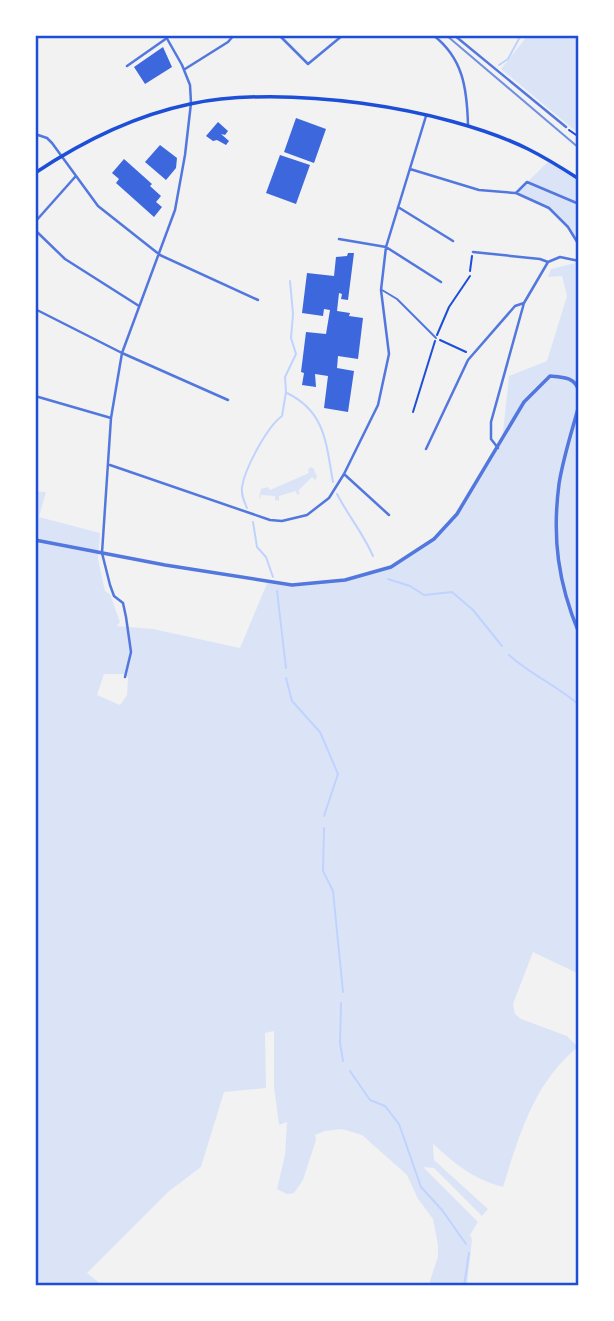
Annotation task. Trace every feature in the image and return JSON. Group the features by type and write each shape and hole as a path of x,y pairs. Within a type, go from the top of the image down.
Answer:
{"main road":[{"path":"35,173 105,132 141,117 191,103 249,96 352,101 426,116 468,127 526,148 579,178"}],"street":[{"path":"184,70 228,42 234,35"},
{"path":"279,35 308,64 343,35"},
{"path":"433,35 455,56 464,77 468,95 468,127"},
{"path":"454,35 566,127"},
{"path":"125,677 131,652 127,617 123,603 114,596 102,553 111,418 122,353 175,209 191,103 190,85 166,37 127,66"},
{"path":"109,465 275,521 307,514 329,498 379,405 389,354 381,289 386,247 426,116"},
{"path":"35,134 47,139 98,206 160,255 258,300"},
{"path":"410,169 479,190 516,193 549,208 568,227 579,245"},
{"path":"35,222 75,177"},
{"path":"516,193 527,182 579,204"},
{"path":"398,207 453,241"},
{"path":"35,230 65,259 141,307"},
{"path":"339,239 386,247 441,282"},
{"path":"473,252 548,262"},
{"path":"498,448 491,439 491,422 524,303 548,262 560,257 579,261"},
{"path":"426,449 468,360 515,306 524,303"},
{"path":"35,309 122,353 228,400"},
{"path":"35,540 292,584 345,580 391,567 434,539 457,514 524,402 550,376 567,377 578,385 579,392"},
{"path":"35,396 111,418"},
{"path":"579,405 559,484 556,548 567,603 579,633"},
{"path":"344,474 389,515"}],"lane":[{"path":"381,289 397,299 436,338"}],"path":[{"path":"566,127 579,138"},
{"path":"470,271 473,252"},
{"path":"436,338 466,352"}],"shaded area":[{"path":"528,35 579,35 579,134 501,69"},
{"path":"550,160 579,179 579,246 566,226 553,213 516,193"},
{"path":"579,262 579,974 533,952 513,1004 515,1014 521,1019 567,1036 578,1047 550,1076 539,1093 522,1130 503,1187 465,1170 433,1144 434,1160 488,1209 482,1216 434,1168 423,1167 478,1222 470,1235 472,1239 467,1286 429,1284 438,1256 433,1219 418,1199 407,1175 362,1135 342,1129 315,1135 316,1140 303,1180 294,1193 287,1194 277,1189 285,1155 287,1122 279,1125 274,1087 274,1031 265,1033 266,1088 224,1092 201,1167 168,1192 87,1273 103,1286 35,1286 35,491 46,492 39,517 100,533 98,559 105,591 110,594 120,622 117,626 153,629 240,648 268,581 292,585 345,580 391,567 434,539 457,514 502,441 509,376 547,361 567,296 562,276 548,277 551,269","holes":["104,674 123,674 128,677 127,695 120,705 97,695"]},
{"path":"311,467 317,477 315,480 312,477 297,495 296,491 279,496 279,501 275,500 275,496 261,495 260,499 261,489 268,487 270,490 309,473 308,469"}],"building":[{"path":"163,47 172,67 145,84 134,67"},
{"path":"296,118 326,129 314,163 284,152"},
{"path":"218,122 228,131 225,135 221,134 229,141 226,145 206,136"},
{"path":"160,145 177,158 176,168 166,180 145,162"},
{"path":"280,155 310,165 296,204 266,193"},
{"path":"124,159 152,184 150,186 161,196 156,202 162,207 154,217 116,183 119,179 112,173"},
{"path":"348,253 354,253 348,300 341,299 342,294 339,293 337,311 363,318 358,359 338,356 337,368 354,371 348,412 324,408 328,376 315,374 316,387 302,385 304,373 301,372 306,332 326,334 330,310 324,309 323,316 302,313 307,273 334,276 336,257 347,256"}],"waterway":[{"path":"499,65 508,59 521,35"},
{"path":"247,508 242,493 244,479 264,438 282,416 286,392 285,377 296,354 291,338 293,314 290,281"},
{"path":"287,393 300,401 317,419 326,442 333,482"},
{"path":"337,494 373,556"},
{"path":"253,522 257,547 266,557 273,577"},
{"path":"388,579 410,586 424,595 452,592 473,610 502,646"},
{"path":"277,591 286,668"},
{"path":"509,655 579,705"},
{"path":"286,678 292,701 320,732 338,774 324,816"},
{"path":"324,828 323,871 333,891 343,992"},
{"path":"341,1003 340,1043 343,1061"},
{"path":"350,1071 370,1100 385,1106 399,1124 421,1187 442,1210 466,1244"},
{"path":"464,1286 469,1253"}],"railway":[{"path":"446,35 579,148"}]}
